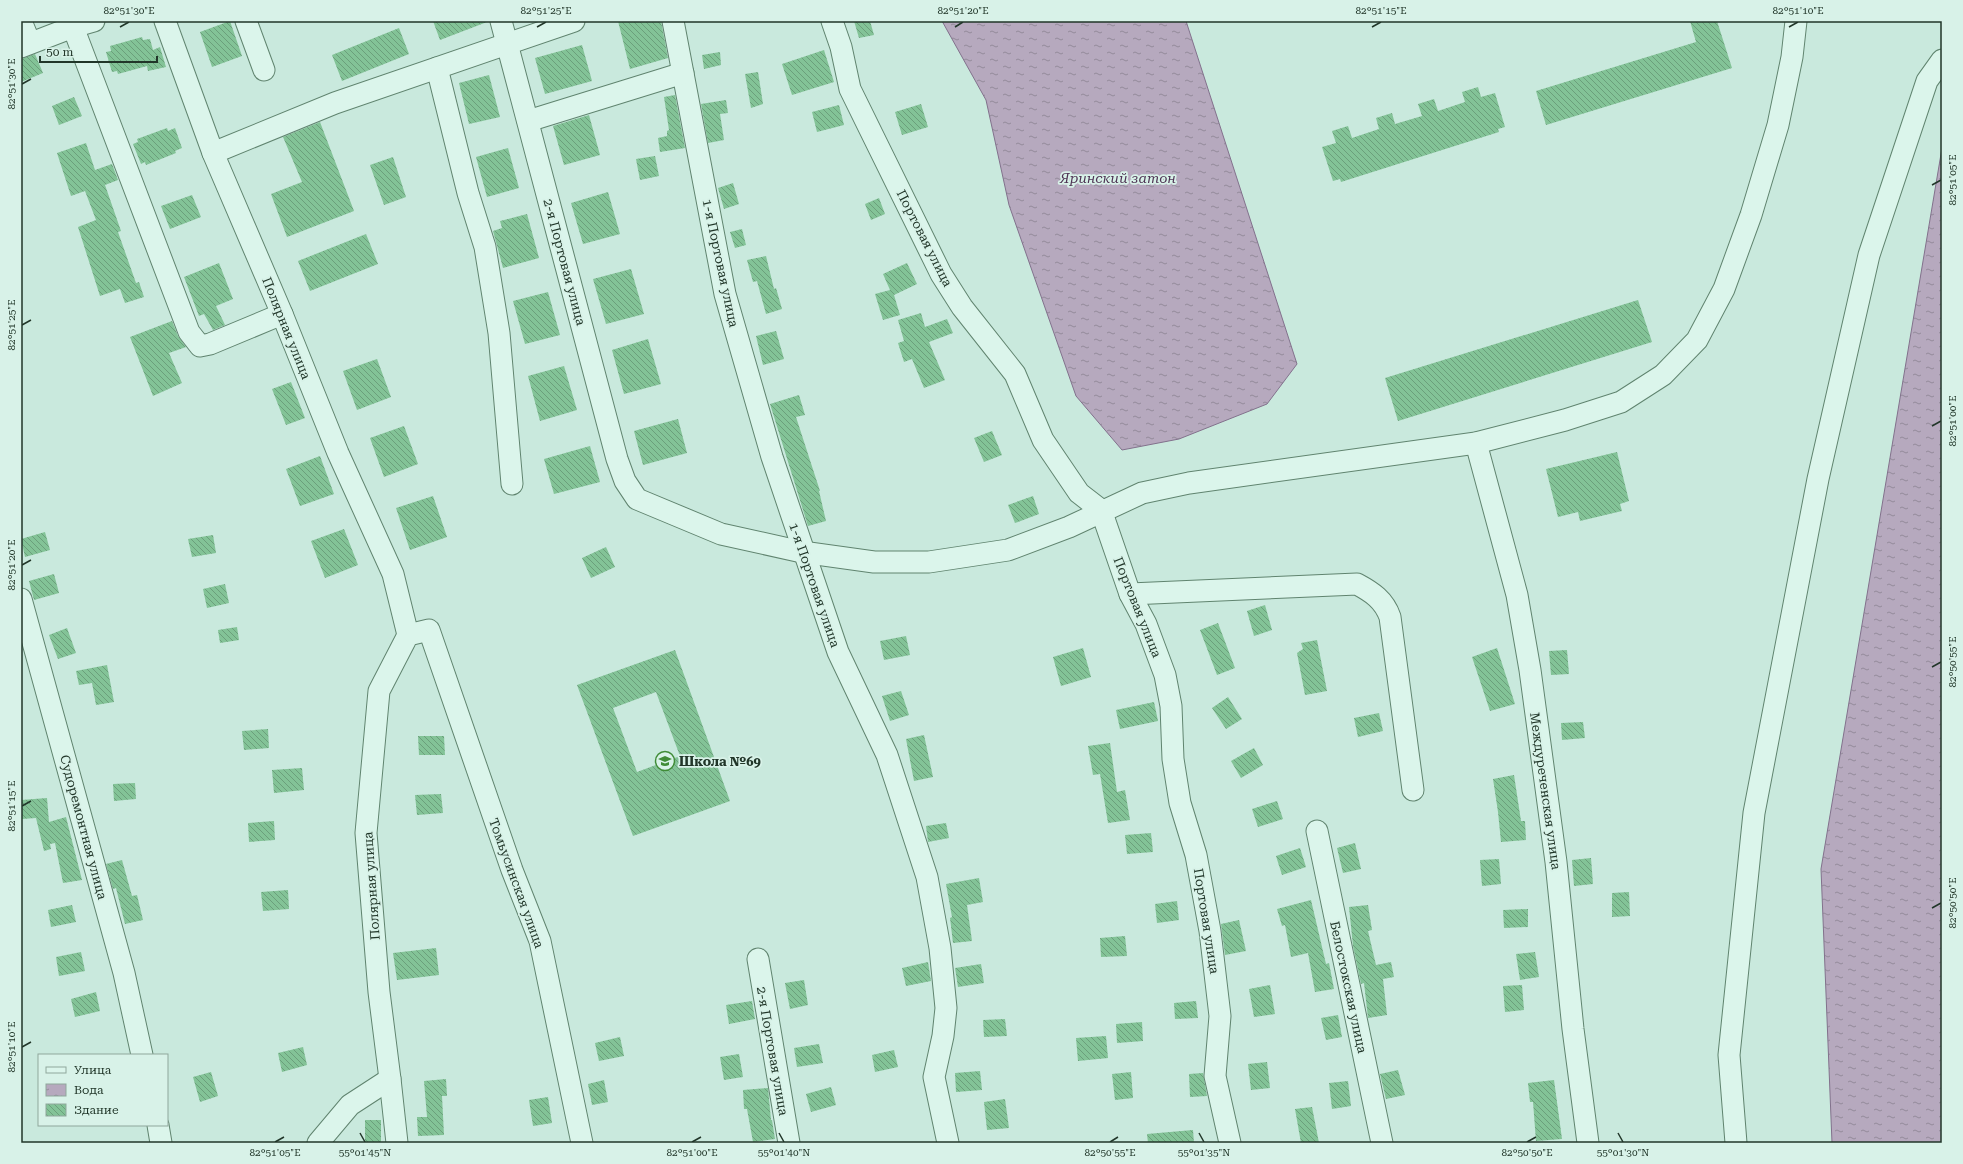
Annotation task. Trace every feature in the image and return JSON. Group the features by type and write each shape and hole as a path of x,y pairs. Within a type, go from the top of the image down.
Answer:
{"street":[{"path":"21,21 25,45 73,26 94,21"},
{"name":"Полярная улица","path":"165,21 213,153 282,314 338,453 392,574 408,635 379,691 366,833 378,992 397,1143"},
{"path":"246,21 264,70"},
{"name":"2-я Портовая улица","path":"501,21 617,459 625,481 637,499 721,534 802,552"},
{"path":"213,153 335,103 574,21"},
{"name":"1-я Портовая улица","path":"673,21 725,294 772,458 802,552 838,652 888,755 927,878 940,948 946,1008 943,1036 934,1077 948,1143"},
{"name":"Портовая улица","path":"832,21 841,47 850,89 941,274 962,307 1015,374 1043,440 1074,486 1079,493 1101,510 1130,594 1146,624 1165,675 1171,706 1173,759 1180,803 1196,855 1210,931 1220,1016 1215,1076 1230,1143"},
{"path":"802,552 874,562 929,562 1008,550 1069,527 1101,510 1142,493 1189,483 1476,443 1565,420 1621,402 1663,375 1697,340 1724,288 1751,215 1778,124 1792,57 1796,21"},
{"path":"73,26 189,332 196,342 200,346 210,344 282,314"},
{"path":"1736,1143 1729,1056 1754,813 1818,479 1869,255 1927,81 1942,60"},
{"path":"437,68 468,193 485,247 499,333 512,484"},
{"path":"528,121 683,73"},
{"name":"Междуреченская улица","path":"1476,443 1517,595 1528,663 1556,862 1573,1029 1588,1143"},
{"path":"1130,594 1357,584 1374,594 1386,607 1390,617 1413,790"},
{"name":"Судоремонтная улица","path":"21,600 124,973 142,1054"},
{"name":"Томьусинская улица","path":"408,635 429,630 512,870 540,941 582,1143"},
{"name":"Белостокская улица","path":"1317,831 1382,1143"},
{"name":"2-я Портовая улица","path":"758,959 789,1143"},
{"path":"319,1142 350,1106 390,1080"},
{"path":"158,1126 161,1143"}],"water":[{"name":"Яринский затон","path":"942,21 1186,21 1297,364 1267,404 1179,439 1122,450 1076,396 1009,205 986,100"},
{"path":"1942,148 1942,1143 1832,1143 1821,869"}],"building":[{"path":"230,21 242,56 212,67 200,32"},
{"path":"433,21 487,21 487,22 440,40"},
{"path":"618,21 661,21 668,58 630,69"},
{"path":"854,21 870,21 874,35 859,38"},
{"path":"1690,21 1717,21 1732,68 1546,125 1536,91 1696,42"},
{"path":"399,28 409,54 342,81 332,55"},
{"path":"142,37 143,40 150,39 153,50 160,47 166,67 148,71 147,66 118,74 117,71 112,72 106,52 111,51 110,46"},
{"path":"582,45 592,81 545,94 535,58"},
{"path":"824,50 834,82 792,95 782,64"},
{"path":"720,52 721,65 704,69 702,55"},
{"path":"35,54 43,73 21,82 21,59"},
{"path":"758,72 763,104 751,108 745,74"},
{"path":"489,75 500,117 469,124 459,83"},
{"path":"1478,87 1481,97 1495,93 1505,127 1498,129 1499,132 1341,182 1340,179 1333,181 1322,147 1336,143 1332,131 1348,126 1352,138 1379,129 1376,118 1392,113 1395,124 1422,116 1418,104 1434,99 1438,111 1465,102 1462,92"},
{"path":"675,95 685,148 660,152 658,138 667,136 667,131 669,130 664,97"},
{"path":"74,97 82,116 59,125 52,106"},
{"path":"726,100 728,113 720,114 724,140 708,143 701,104"},
{"path":"921,104 928,127 902,135 895,112"},
{"path":"839,105 844,125 817,132 812,112"},
{"path":"589,115 600,155 564,165 553,126"},
{"path":"320,122 354,211 287,237 271,194 302,182 283,137"},
{"path":"167,128 168,131 175,128 182,148 175,151 176,153 146,165 145,162 141,164 133,144 138,142 137,139"},
{"path":"86,143 95,170 112,164 118,180 105,185 121,231 118,232 136,283 139,282 144,297 125,303 120,289 100,296 78,227 96,220 85,191 71,196 57,153"},
{"path":"508,148 519,188 487,197 476,157"},
{"path":"655,156 659,176 640,180 636,159"},
{"path":"393,157 406,197 384,205 370,165"},
{"path":"733,183 739,204 724,209 718,188"},
{"path":"608,192 620,234 583,244 571,203"},
{"path":"192,195 201,217 170,229 161,206"},
{"path":"879,198 885,214 871,220 865,204"},
{"path":"527,214 539,258 503,268 493,231 502,228 500,221"},
{"path":"742,229 746,245 735,248 730,232"},
{"path":"366,234 378,264 310,291 298,261"},
{"path":"766,256 774,289 776,288 782,309 766,314 757,281 753,282 747,260"},
{"path":"219,263 233,299 216,306 225,325 213,330 204,314 199,316 184,277"},
{"path":"907,263 917,284 894,295 900,315 883,320 875,294 890,290 883,274"},
{"path":"631,269 644,314 606,324 593,279"},
{"path":"548,292 560,335 525,344 513,301"},
{"path":"1638,300 1652,342 1398,421 1385,378"},
{"path":"921,313 925,327 947,319 953,333 929,342 945,380 924,388 912,359 904,362 898,343 904,341 898,320"},
{"path":"172,321 178,336 186,347 169,353 182,383 153,396 130,337"},
{"path":"776,331 784,359 763,365 756,336"},
{"path":"648,339 661,384 624,394 612,350"},
{"path":"377,359 391,397 357,410 343,371"},
{"path":"564,366 577,410 540,421 528,376"},
{"path":"291,382 305,418 286,425 272,389"},
{"path":"799,395 805,415 796,417 820,491 826,521 808,526 770,404"},
{"path":"678,419 687,453 643,465 634,431"},
{"path":"404,426 418,464 384,477 370,438"},
{"path":"992,431 1002,455 984,462 974,438"},
{"path":"590,446 600,482 554,494 544,459"},
{"path":"1617,452 1629,501 1620,504 1622,511 1580,521 1578,512 1558,517 1546,469"},
{"path":"320,456 334,494 300,506 286,469"},
{"path":"433,496 447,537 410,550 396,508"},
{"path":"1033,496 1039,514 1015,523 1008,505"},
{"path":"344,529 358,565 325,578 311,541"},
{"path":"45,532 50,550 25,557 21,539"},
{"path":"213,535 216,553 192,557 188,539"},
{"path":"606,547 615,567 591,578 582,558"},
{"path":"54,574 59,593 34,600 29,581"},
{"path":"225,584 229,603 207,608 203,589"},
{"path":"1265,605 1272,630 1254,636 1247,611"},
{"path":"1218,623 1235,668 1217,675 1200,630"},
{"path":"237,627 239,640 220,643 218,630"},
{"path":"67,628 76,653 58,659 49,635"},
{"path":"906,636 910,655 884,660 880,641"},
{"path":"1317,640 1327,691 1305,695 1297,653 1303,649 1301,643"},
{"path":"1083,648 1091,677 1061,686 1053,657"},
{"path":"1497,648 1515,704 1490,711 1472,657"},
{"path":"675,650 730,801 633,836 577,685","holes":["656,692 680,756 637,772 613,708"]},
{"path":"1567,650 1569,674 1551,675 1549,651"},
{"path":"107,665 114,702 96,705 92,683 79,685 76,671"},
{"path":"901,691 909,715 890,721 882,696"},
{"path":"1228,697 1242,719 1226,729 1212,708"},
{"path":"1154,702 1158,721 1120,729 1116,710"},
{"path":"1379,713 1383,731 1358,737 1354,718"},
{"path":"1583,722 1585,738 1562,740 1561,723"},
{"path":"268,729 269,748 244,750 242,731"},
{"path":"924,735 933,777 914,781 906,739"},
{"path":"418,736 444,736 445,755 419,755"},
{"path":"1110,743 1117,792 1125,790 1130,820 1108,823 1100,774 1093,775 1088,746"},
{"path":"1254,748 1263,765 1241,778 1231,761"},
{"path":"302,768 304,790 274,793 272,770"},
{"path":"1514,775 1521,821 1525,821 1526,840 1501,842 1493,779"},
{"path":"135,783 136,799 114,801 113,784"},
{"path":"441,794 443,813 417,815 415,795"},
{"path":"47,798 49,822 66,817 82,880 63,883 55,843 50,844 51,849 44,851 36,818 22,819 21,800"},
{"path":"1277,801 1283,819 1258,827 1252,809"},
{"path":"274,821 275,840 249,842 248,823"},
{"path":"946,823 949,838 928,842 926,826"},
{"path":"1151,833 1153,852 1127,854 1125,835"},
{"path":"1355,843 1361,869 1343,873 1337,848"},
{"path":"1300,848 1306,867 1282,875 1276,856"},
{"path":"1591,858 1593,884 1574,886 1572,860"},
{"path":"1499,859 1501,884 1482,886 1480,860"},
{"path":"122,860 132,896 137,895 143,920 125,924 116,888 113,889 106,864"},
{"path":"979,878 983,902 967,905 972,941 953,943 950,918 952,917 946,884"},
{"path":"288,890 289,909 263,911 261,892"},
{"path":"1629,892 1630,916 1612,917 1612,893"},
{"path":"1311,900 1326,964 1329,963 1334,989 1315,992 1308,953 1291,957 1285,925 1282,926 1277,909"},
{"path":"1177,901 1179,920 1157,923 1155,904"},
{"path":"72,905 76,922 51,927 48,910"},
{"path":"1368,905 1372,930 1368,931 1376,965 1391,962 1394,977 1383,979 1387,1015 1368,1018 1364,983 1361,984 1353,946 1349,907"},
{"path":"1528,909 1528,927 1504,928 1503,910"},
{"path":"1239,920 1246,951 1225,955 1221,924"},
{"path":"1125,936 1127,956 1101,957 1100,938"},
{"path":"436,948 439,975 397,980 393,953"},
{"path":"81,952 85,971 59,976 56,957"},
{"path":"1535,952 1539,977 1520,980 1516,954"},
{"path":"928,962 931,981 906,986 902,968"},
{"path":"981,964 984,983 958,987 955,968"},
{"path":"804,980 808,1005 790,1009 785,983"},
{"path":"1270,985 1275,1014 1254,1017 1249,989"},
{"path":"1522,985 1524,1010 1505,1012 1503,986"},
{"path":"96,992 100,1011 75,1017 71,999"},
{"path":"752,1001 755,1019 729,1024 726,1005"},
{"path":"1196,1001 1198,1018 1175,1019 1174,1003"},
{"path":"1338,1015 1342,1037 1326,1040 1321,1018"},
{"path":"1005,1019 1007,1036 984,1037 983,1020"},
{"path":"1142,1022 1143,1041 1117,1043 1116,1024"},
{"path":"1106,1036 1108,1058 1078,1061 1076,1038"},
{"path":"620,1037 624,1056 599,1061 595,1043"},
{"path":"819,1044 823,1063 797,1067 794,1048"},
{"path":"303,1047 307,1065 282,1072 278,1053"},
{"path":"894,1050 898,1067 875,1072 872,1055"},
{"path":"739,1054 743,1077 724,1080 720,1057"},
{"path":"1267,1062 1270,1088 1251,1090 1248,1064"},
{"path":"1398,1070 1405,1095 1386,1099 1380,1074"},
{"path":"980,1071 982,1090 956,1092 955,1073"},
{"path":"211,1072 218,1096 200,1102 193,1077"},
{"path":"1131,1072 1133,1098 1115,1100 1112,1074"},
{"path":"1203,1073 1207,1096 1190,1097 1189,1074"},
{"path":"446,1079 447,1096 442,1096 444,1135 418,1136 417,1117 427,1117 424,1081"},
{"path":"604,1080 608,1102 592,1105 588,1084"},
{"path":"1554,1080 1562,1139 1536,1141 1533,1102 1530,1102 1528,1083"},
{"path":"1348,1081 1351,1106 1332,1109 1329,1083"},
{"path":"831,1087 836,1105 811,1112 806,1094"},
{"path":"768,1088 771,1120 775,1139 753,1142 747,1109 744,1109 743,1090"},
{"path":"548,1097 552,1123 533,1126 529,1100"},
{"path":"1005,1099 1009,1128 987,1130 984,1102"},
{"path":"1312,1107 1319,1143 1301,1143 1295,1109"},
{"path":"365,1120 381,1120 381,1142 365,1142"},
{"path":"1193,1130 1194,1143 1148,1143 1147,1134"}],"place":[{"name":"Школа №69","path":"665,761"}]}
